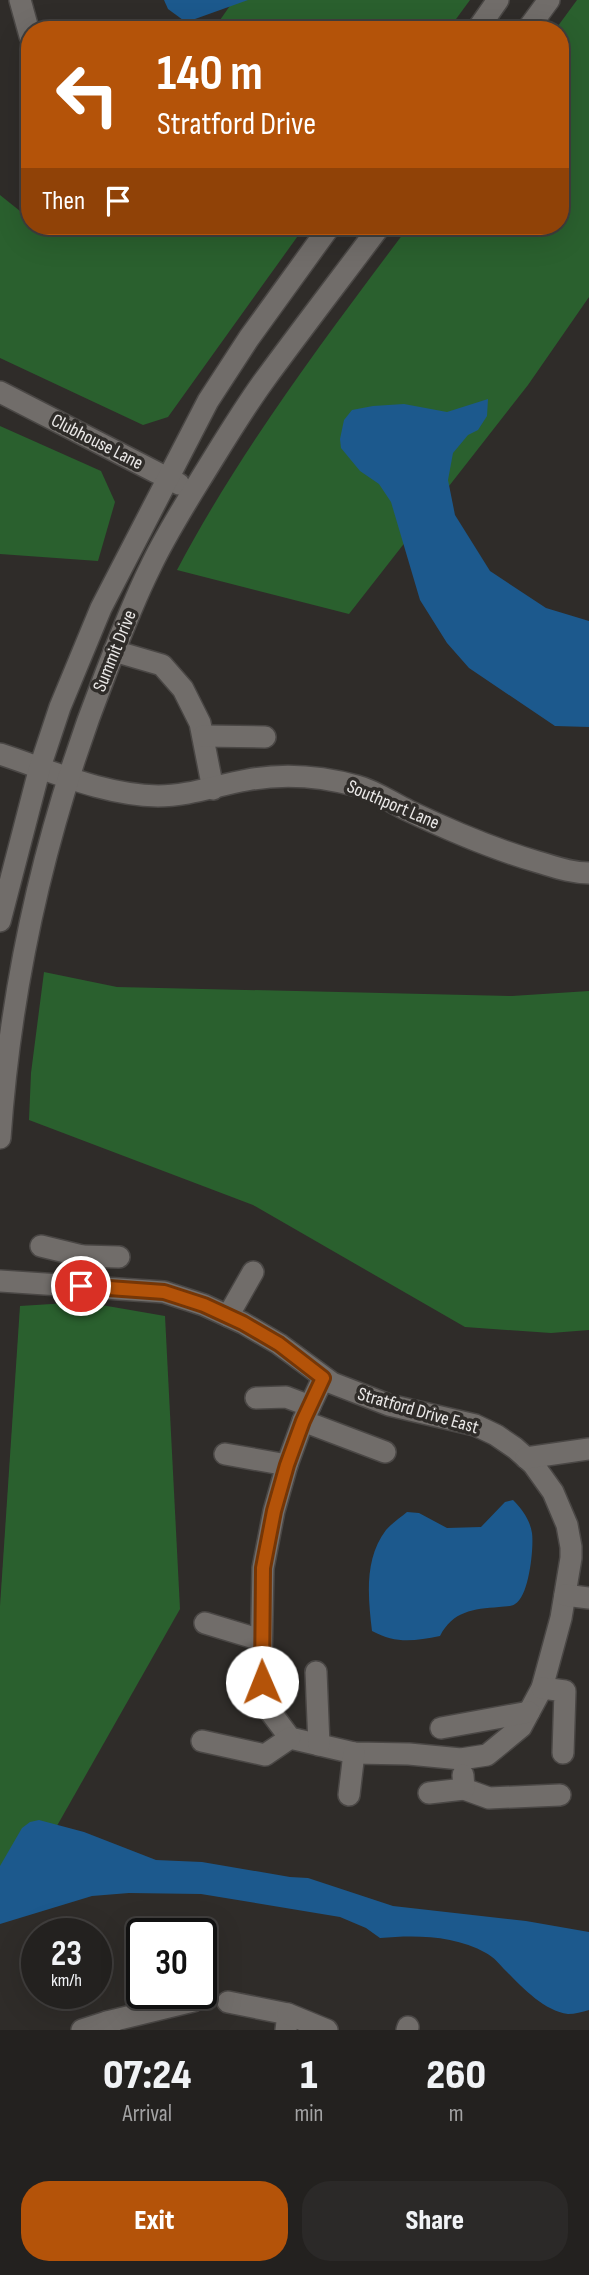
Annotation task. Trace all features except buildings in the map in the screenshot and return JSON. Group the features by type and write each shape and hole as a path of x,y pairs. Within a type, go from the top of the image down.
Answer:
{"street":[{"path":"20,0 26,21"},
{"path":"483,21 498,0"},
{"path":"534,21 549,0"},
{"name":"Summit Drive","path":"0,921 40,767 60,707 101,608 208,401 249,338 323,235"},
{"name":"Summit Drive","path":"0,1138 8,1047 20,971 44,865 68,777 114,651 149,568 193,492 261,384 373,235"},
{"name":"Clubhouse Lane","path":"0,392 193,492"},
{"path":"114,651 162,665 183,689 200,723 213,789"},
{"path":"203,736 265,737"},
{"name":"Southport Lane","path":"0,754 88,785 129,794 161,796 277,776 329,779 369,790 463,836 515,855 568,871 589,873"},
{"path":"41,1246 82,1256 119,1257"},
{"path":"81,1286 82,1256"},
{"path":"228,1316 253,1272"},
{"name":"Stratford Drive East","path":"0,1281 164,1292 204,1305 279,1344 323,1378 360,1395 388,1405 475,1425 496,1435 526,1458 553,1492 567,1525 571,1548 565,1595 542,1688 521,1727 486,1755 461,1759 354,1753 290,1738"},
{"path":"202,1741 265,1755 290,1738 263,1702 263,1568 274,1511 287,1465 323,1378"},
{"path":"256,1398 286,1397 307,1413 385,1452"},
{"path":"526,1458 589,1449"},
{"path":"225,1454 287,1465"},
{"path":"565,1595 589,1598"},
{"path":"205,1623 261,1640"},
{"path":"316,1672 319,1745"},
{"path":"542,1688 565,1680 563,1753"},
{"path":"441,1728 529,1712"},
{"path":"349,1795 354,1753"},
{"path":"461,1759 464,1789"},
{"path":"429,1793 464,1789 489,1798 560,1795"},
{"path":"228,2002 287,2022 327,2030"},
{"path":"82,2030 109,2026 167,2009"}],"green space":[{"path":"234,0 470,0 455,21 219,21"},
{"path":"577,0 589,0 589,297 528,385 349,614 177,570 202,524 257,436 402,235 569,235 569,21 562,21"},
{"path":"0,195 21,212 21,235 299,235 168,417 143,425 0,358"},
{"path":"0,426 101,471 115,502 98,561 0,554"},
{"path":"44,972 117,987 512,996 589,991 589,1330 551,1333 465,1327 253,1205 29,1120 31,1073"},
{"path":"84,1302 165,1316 180,1609 0,1923 0,1606 20,1306"}],"water":[{"path":"164,0 248,0 195,19 183,20 168,9"},
{"path":"488,399 487,416 478,430 468,435 453,453 448,480 455,515 490,571 546,608 589,621 589,727 555,726 469,668 447,643 420,600 391,502 379,484 360,471 341,448 344,420 352,410 404,404 447,412"},
{"path":"513,1500 525,1515 532,1533 530,1572 520,1600 512,1606 481,1609 458,1616 440,1636 405,1640 389,1638 372,1631 369,1592 371,1566 379,1541 391,1525 407,1512 419,1513 447,1528 481,1527 505,1502"},
{"path":"39,1820 84,1832 156,1860 202,1862 308,1878 393,1906 526,1921 589,1932 589,2010 568,2014 550,2008 526,1991 492,1957 461,1943 420,1937 380,1938 366,1928 340,1917 201,1894 129,1893 92,1896 0,1924 0,1866 22,1828"}],"route":[{"path":"81,1286 164,1292 204,1305 279,1344 323,1378 303,1421 274,1511 263,1568 262,1682"}]}
